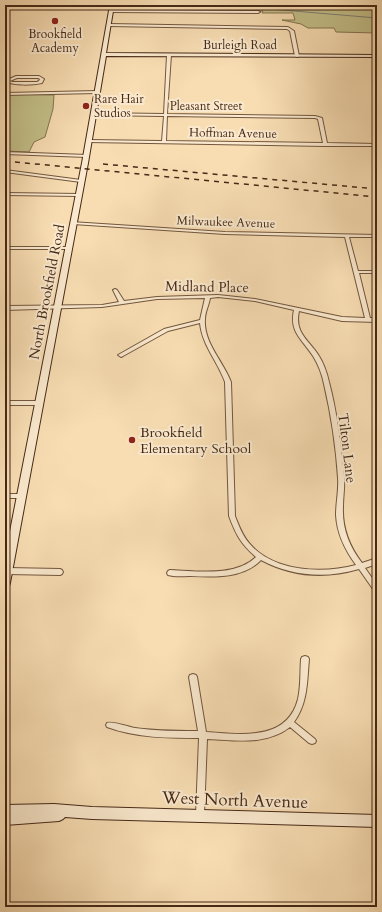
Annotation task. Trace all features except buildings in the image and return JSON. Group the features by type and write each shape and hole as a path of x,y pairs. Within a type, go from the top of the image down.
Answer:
{"street":[{"name":"North Brookfield Road","path":"5,583 87,156 112,5"},
{"path":"111,11 258,12"},
{"path":"109,25 288,28 292,32 297,56"},
{"name":"Burleigh Road","path":"104,54 377,56"},
{"path":"164,142 169,55"},
{"path":"16,77 39,77 42,79 41,82 38,83 23,83 11,83 7,81 16,77"},
{"path":"20,94 23,83"},
{"path":"5,94 97,92"},
{"name":"Pleasant Street","path":"93,114 319,117 325,145"},
{"name":"Hoffman Avenue","path":"89,141 377,145"},
{"path":"5,153 87,156"},
{"path":"5,171 82,181"},
{"path":"5,194 79,194"},
{"name":"Milwaukee Avenue","path":"73,223 225,233 377,236"},
{"path":"347,236 368,320"},
{"path":"5,248 69,248"},
{"path":"356,272 377,272"},
{"path":"115,290 122,303"},
{"name":"Midland Place","path":"5,308 102,306 178,296 208,296 256,300 342,319 377,320"},
{"path":"208,296 202,320 208,344 228,382 231,503 235,526 246,544 260,557 286,568 300,571 328,573 377,561"},
{"name":"Tilton Lane","path":"297,309 294,317 295,328 320,364 327,384 341,480 339,522 346,544 377,590"},
{"path":"121,355 166,330 202,320"},
{"path":"5,403 40,403"},
{"path":"5,496 22,496"},
{"path":"170,572 222,573 246,569 260,557"},
{"path":"7,571 60,572"},
{"path":"110,725 135,732 202,735 267,735 278,731 290,723 301,706 304,694 305,659"},
{"path":"193,677 202,735 200,815"},
{"path":"290,723 312,741"},
{"name":"West North Avenue","path":"5,811 54,810 92,813 377,821"},
{"name":"West North Avenue","path":"5,819 92,813"}],"shaded area":[{"path":"155,5 377,5 377,33 336,32 334,28 308,28 301,24 282,20 295,20 293,13 262,13 263,11 154,10"},
{"path":"5,94 54,95 53,109 45,137 34,142 29,152 5,151"}],"waterway":[{"path":"222,5 377,18"}],"railway":[{"path":"5,161 377,197"},
{"path":"103,164 377,189"}],"place":[{"name":"Brookfield Academy","path":"55,21"},
{"name":"Rare Hair Studios","path":"86,106"},
{"name":"Brookfield Elementary School","path":"132,440"}]}
